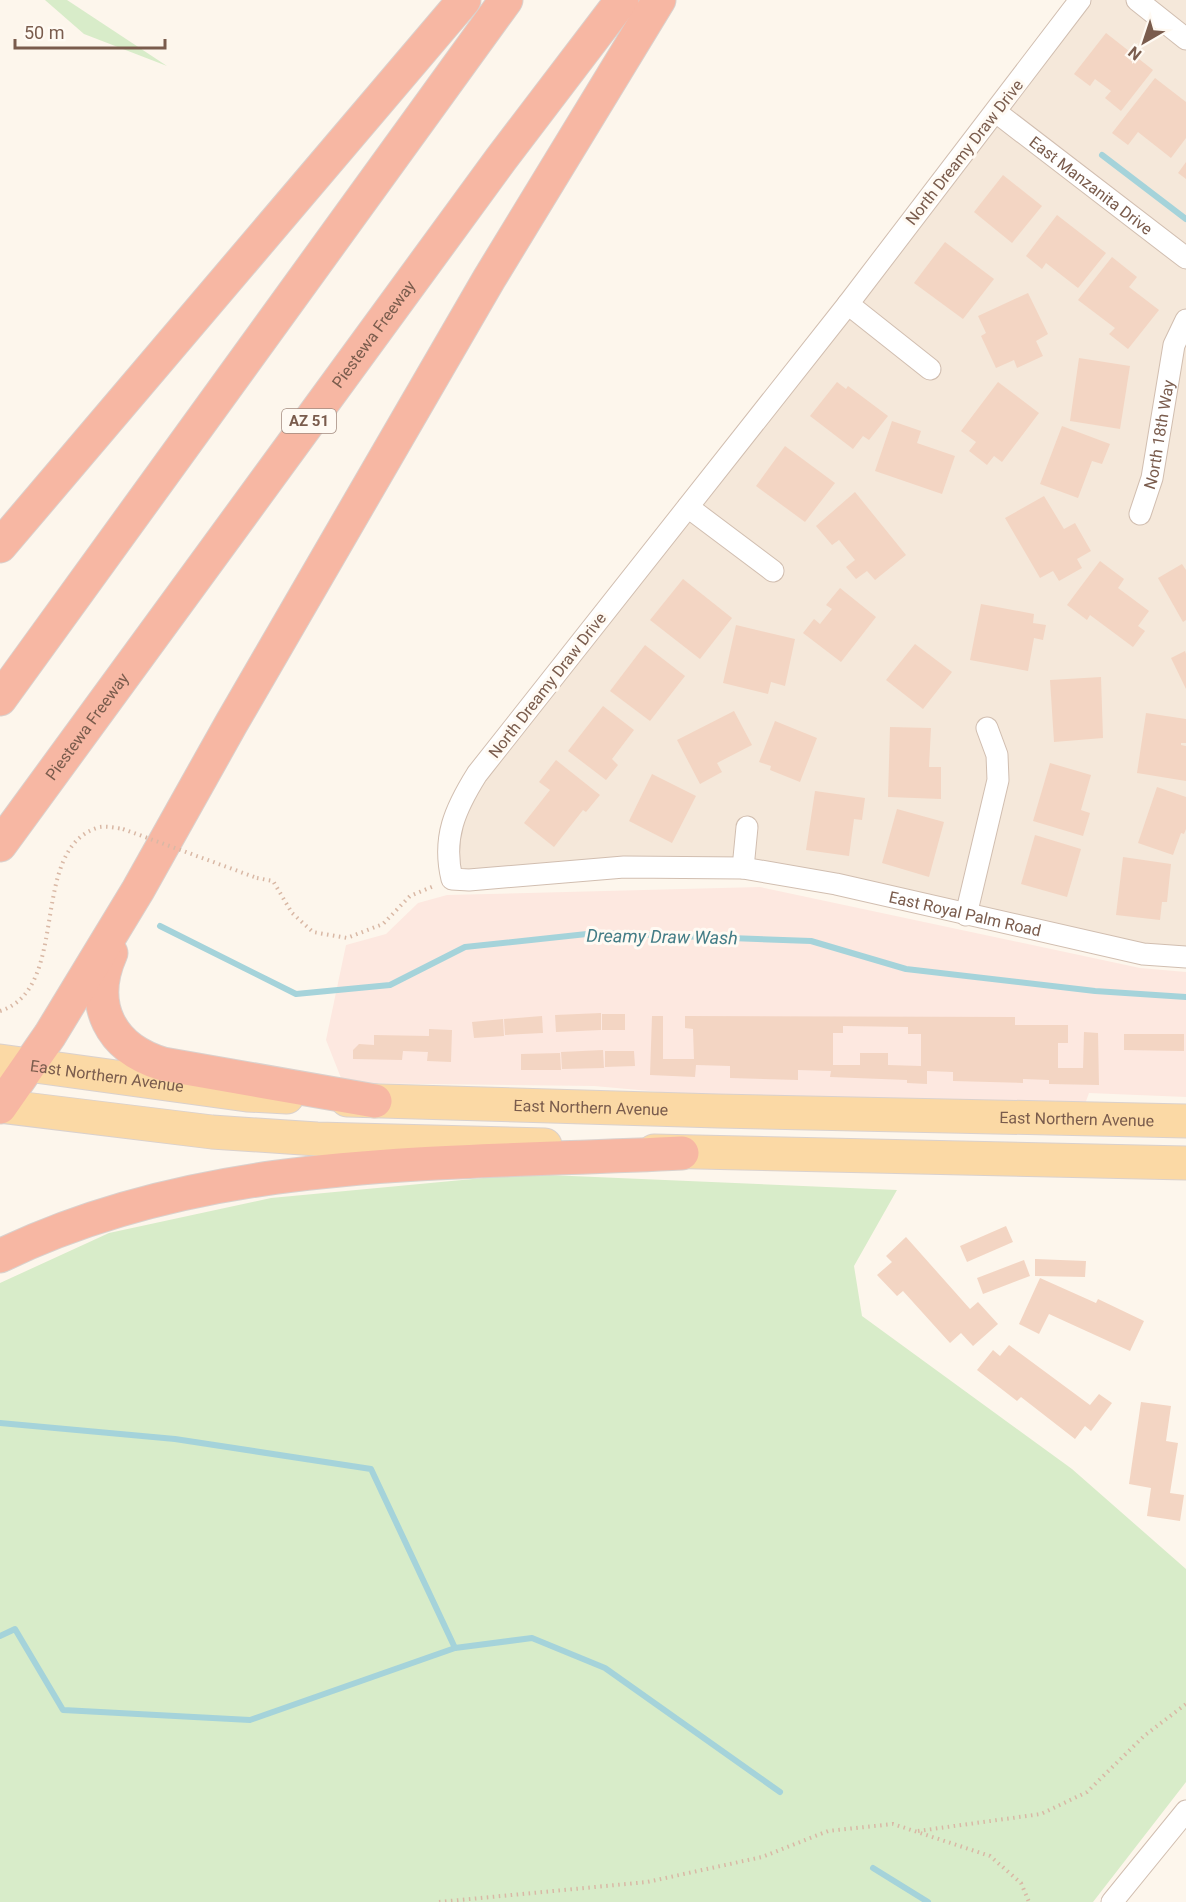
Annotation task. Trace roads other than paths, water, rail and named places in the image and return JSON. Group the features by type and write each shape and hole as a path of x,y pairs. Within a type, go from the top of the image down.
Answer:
{"highway":[{"path":"0,546 464,0"},
{"path":"0,699 506,0"},
{"name":"Piestewa Freeway","path":"0,845 501,159 622,0"},
{"path":"375,1101 163,1064 136,1053 116,1035 106,1017 101,987 108,960 138,890 231,724 489,279 659,0"},
{"path":"0,1106 15,1063 138,890"},
{"path":"0,1256 28,1242 99,1215 212,1186 424,1163 682,1153"}],"main road":[{"name":"East Northern Avenue","path":"15,1063 246,1095 375,1101 1186,1120"},
{"path":"0,1106 212,1132 682,1153 1186,1163"}],"street":[{"name":"North Dreamy Draw Drive","path":"452,879 447,859 451,822 477,774 848,304 1080,0"},
{"path":"1137,0 1186,39"},
{"name":"East Manzanita Drive","path":"996,112 1186,258"},
{"path":"848,304 930,369"},
{"name":"North 18th Way","path":"1140,514 1152,477 1174,345 1186,320"},
{"path":"688,507 773,571"},
{"path":"966,915 998,780 997,755 987,728"},
{"path":"743,868 747,827"},
{"name":"East Royal Palm Road","path":"452,879 469,880 624,867 743,868 836,884 1143,954 1186,957"},
{"path":"1112,1902 1186,1811"}],"waterway":[{"path":"1102,155 1186,219"},
{"name":"Dreamy Draw Wash","path":"160,926 296,994 390,985 465,947 596,933 811,941 906,969 1095,991 1186,997"},
{"path":"0,1423 175,1439 371,1469 455,1648"},
{"path":"0,1636 15,1629 63,1710 250,1720 455,1648 532,1638 605,1668 780,1792"},
{"path":"873,1868 928,1902"}]}
